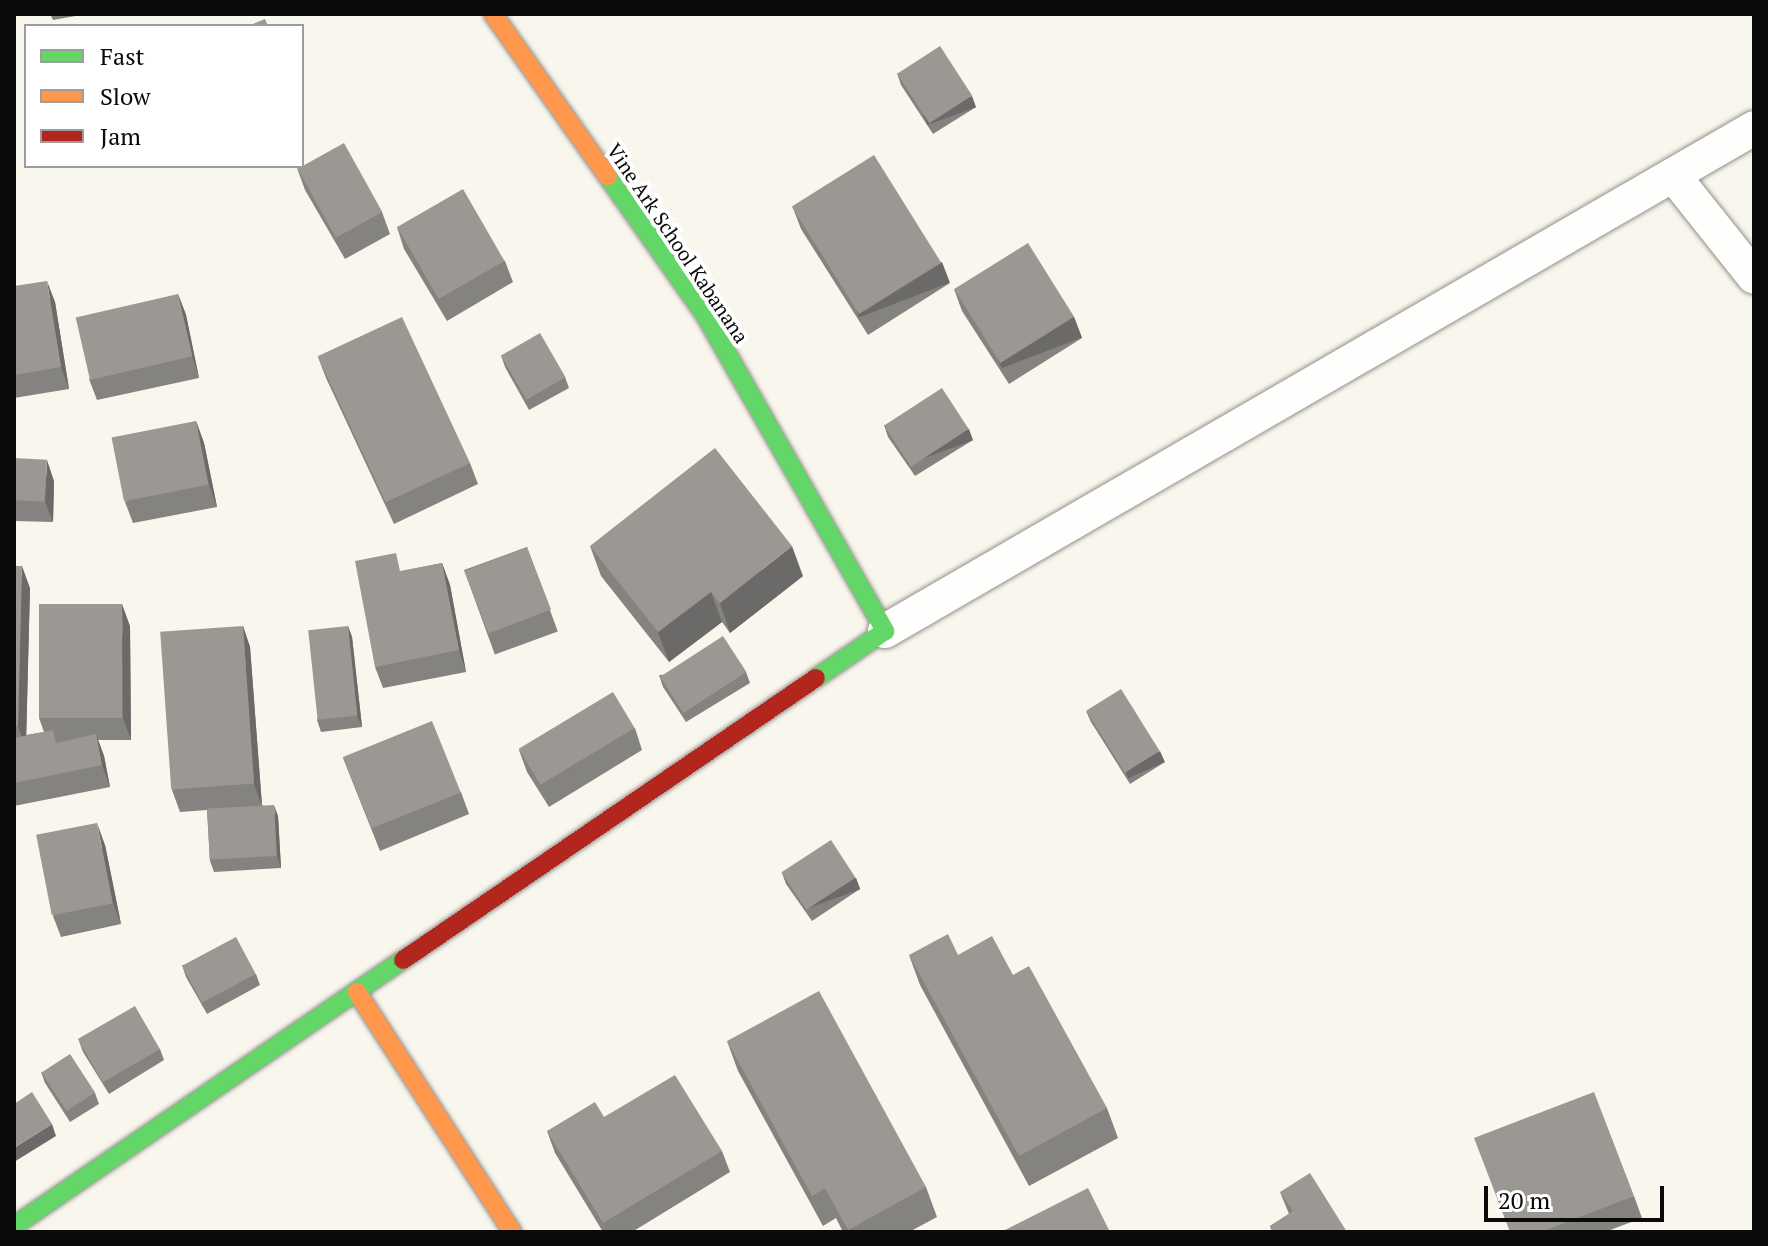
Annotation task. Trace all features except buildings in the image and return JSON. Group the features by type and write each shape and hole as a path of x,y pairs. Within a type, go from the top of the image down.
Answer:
{"street":[{"name":"Vine Ark School Kabanana","path":"493,14 705,315 885,631"},
{"path":"14,1226 885,631"},
{"path":"357,992 512,1232"}],"lane":[{"path":"885,631 1754,128"},
{"path":"1673,175 1754,277"}],"traffic: fast":[{"path":"608,177 705,315 885,631 816,678"},
{"path":"14,1226 403,960"}],"traffic: slow":[{"path":"493,14 608,177"},
{"path":"357,992 512,1232"}],"traffic: jam":[{"path":"403,960 816,678"}]}
